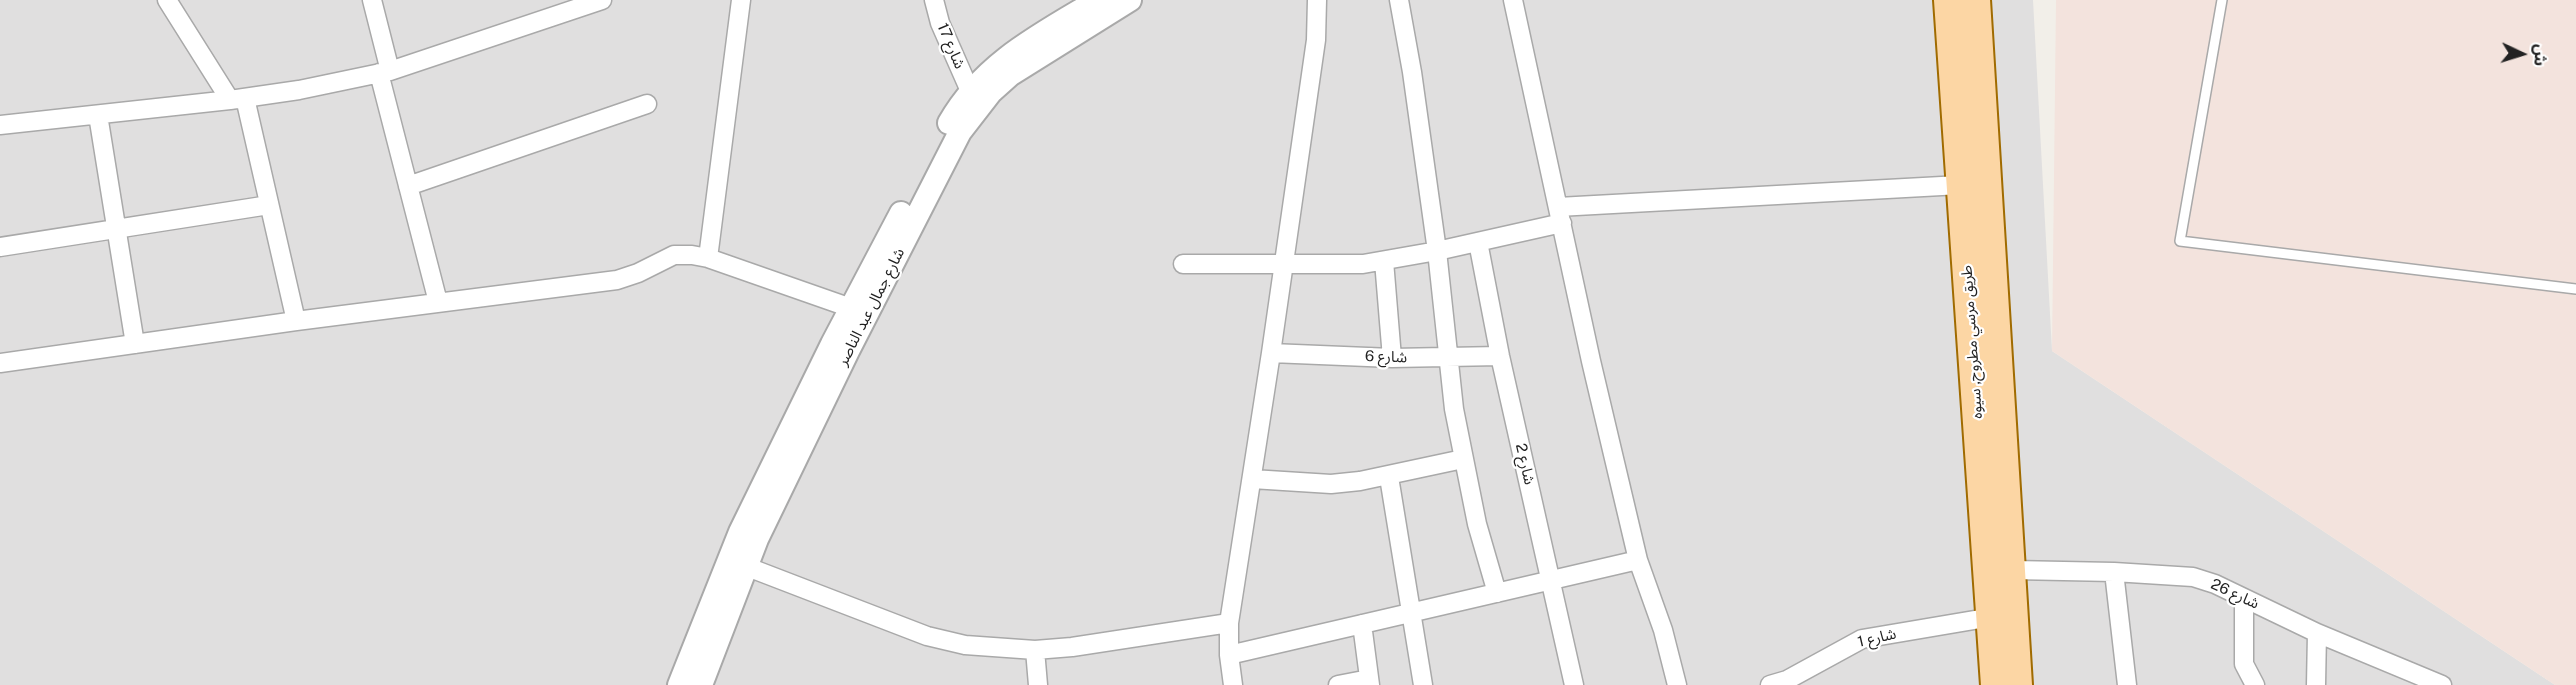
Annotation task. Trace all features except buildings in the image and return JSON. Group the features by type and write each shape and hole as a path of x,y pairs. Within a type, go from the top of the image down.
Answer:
{"main road":[{"name":"طريق مرسي مطروح, سيوه","path":"1948,0 1995,685"},
{"name":"طريق مرسي مطروح, سيوه","path":"1976,0 2013,570 2018,685"}],"street":[{"path":"166,0 237,99 269,205 296,321"},
{"path":"372,0 384,72 408,186 438,302"},
{"path":"0,125 237,99 384,72 575,4 602,0"},
{"path":"708,258 741,0"},
{"name":"شارع 17","path":"934,0 940,23 970,91"},
{"name":"شارع جمال عبد الناصر","path":"701,685 745,566 840,348 851,308 949,122 970,91 1005,57 1098,0"},
{"name":"شارع جمال عبد الناصر","path":"679,685 732,549 960,132 974,111 997,86 1031,59 1130,0"},
{"path":"1233,685 1229,655 1229,623 1316,40 1317,0"},
{"path":"1399,0 1412,72 1437,251 1448,359 1462,459 1477,524 1497,593"},
{"path":"1513,0 1591,361 1638,560 1663,630 1677,685"},
{"path":"408,186 647,104"},
{"path":"98,115 135,344"},
{"path":"1183,264 1363,264 1478,242 1560,215 1960,185"},
{"path":"0,247 269,205"},
{"name":"شارع 2","path":"1478,242 1500,356 1574,685"},
{"path":"0,363 617,279 638,273 674,255 708,258 851,308"},
{"path":"1384,261 1392,358"},
{"name":"شارع 6","path":"1271,353 1448,359 1500,356"},
{"path":"1252,479 1331,484 1389,477 1462,459"},
{"path":"1389,477 1413,612 1423,685"},
{"path":"1229,655 1638,560"},
{"path":"745,566 927,636 965,645 1035,650 1072,647 1229,623"},
{"name":"شارع 26","path":"2013,570 2114,572 2193,577 2215,584 2317,633 2442,685"},
{"path":"2114,572 2127,685"},
{"path":"2244,598 2244,664 2255,685"},
{"name":"شارع 1","path":"1770,685 1796,675 1862,639 1992,617"},
{"path":"1338,685 1369,682 1362,624"},
{"path":"2316,685 2317,633"},
{"path":"1035,650 1038,685"}],"lane":[{"path":"2222,0 2180,241 2576,289"}],"shaded area":[{"path":"0,0 2033,0 2052,351 2555,685 0,685"},
{"path":"2056,0 2576,0 2576,685 2555,685 2052,351"}]}
